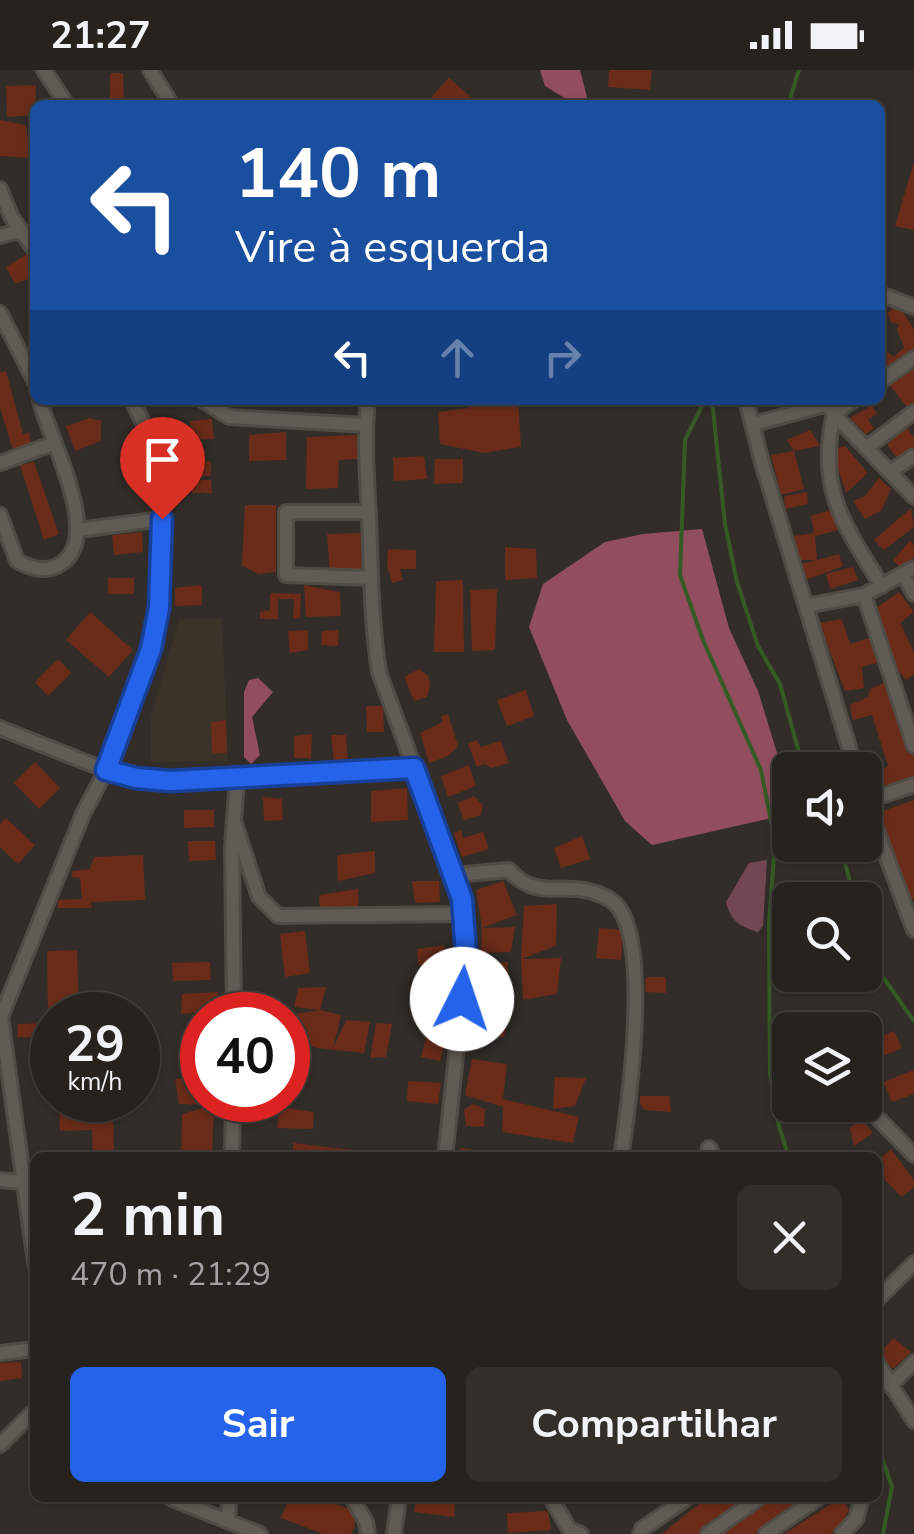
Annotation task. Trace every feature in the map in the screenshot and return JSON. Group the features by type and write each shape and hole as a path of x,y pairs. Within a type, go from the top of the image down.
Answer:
{"street":[{"path":"44,70 64,100"},
{"path":"150,70 169,100"},
{"path":"0,189 30,244"},
{"path":"0,236 20,230"},
{"path":"885,296 914,307"},
{"path":"885,307 894,300"},
{"path":"0,313 30,372"},
{"path":"885,378 914,358"},
{"path":"0,515 17,561 32,569 58,567 74,552 80,530 68,478 52,444 41,405"},
{"path":"30,1224 0,1028 2,1008 83,814 106,770 151,649 159,608 162,519 159,486 145,427 134,405"},
{"path":"210,405 229,417 366,424"},
{"path":"368,405 371,578 380,672 454,874 464,914 466,954 446,1152"},
{"path":"748,405 851,752"},
{"path":"754,424 829,406"},
{"path":"829,406 914,497"},
{"path":"829,406 826,449 832,490 848,533 882,586"},
{"path":"866,448 914,412"},
{"path":"0,463 52,444"},
{"path":"890,472 914,456"},
{"path":"368,512 286,512 286,576 371,578"},
{"path":"80,530 162,519"},
{"path":"806,606 864,595 909,572 914,594"},
{"path":"864,595 914,746"},
{"path":"902,712 914,703"},
{"path":"0,728 136,778 170,781 414,768"},
{"path":"234,992 237,778"},
{"path":"882,795 914,785"},
{"path":"234,821 259,897 278,916 464,914"},
{"path":"882,841 908,904 914,930"},
{"path":"454,874 509,870 533,889 588,890 606,896 620,908 634,954 635,1004 622,1152"},
{"path":"232,1152 233,1122"},
{"path":"882,1122 914,1155"},
{"path":"0,1180 23,1182"},
{"path":"882,1295 914,1263"},
{"path":"0,1353 30,1350"},
{"path":"890,1386 914,1362"},
{"path":"882,1371 914,1421"},
{"path":"0,1445 30,1415"},
{"path":"180,1502 260,1534"},
{"path":"228,1521 229,1502"},
{"path":"354,1502 368,1534"},
{"path":"394,1534 398,1502"},
{"path":"552,1502 568,1529 581,1534"},
{"path":"640,1534 680,1502"},
{"path":"708,1534 753,1502"},
{"path":"766,1534 812,1502"},
{"path":"842,1534 856,1519 861,1502"}],"shaded area":[{"path":"540,70 580,70 588,100 568,100 545,86"},
{"path":"702,529 729,628 758,691 777,752 772,752 772,818 652,845 625,821 567,720 529,627 543,584 605,542"},
{"path":"222,618 228,761 151,762 151,716 179,619"},
{"path":"258,678 273,692 252,717 260,755 251,764 244,757 244,692 249,680"},
{"path":"767,860 763,926 758,932 737,922 726,902 749,863"}],"building":[{"path":"609,70 652,70 650,90 608,87"},
{"path":"110,73 123,73 124,100 110,100"},
{"path":"449,78 475,100 429,100"},
{"path":"36,85 30,115 7,117 6,86"},
{"path":"0,120 26,125 30,158 0,156"},
{"path":"914,162 914,230 895,226"},
{"path":"27,254 30,278 15,284 6,267"},
{"path":"899,305 914,330 914,349 885,370 885,350 894,357 904,347 897,330 899,324 892,323 887,313"},
{"path":"914,365 914,409 911,412 889,384"},
{"path":"6,371 23,434 29,432 31,444 13,450 0,408 0,373"},
{"path":"518,405 521,447 484,453 440,444 438,412"},
{"path":"872,405 877,414 868,419 874,429 866,434 850,418"},
{"path":"90,418 101,421 101,441 75,451 66,426"},
{"path":"212,419 214,439 191,440 190,421"},
{"path":"906,427 914,437 914,448 898,460 887,444"},
{"path":"810,430 820,446 794,451 787,440"},
{"path":"286,432 286,460 249,461 249,435"},
{"path":"358,435 360,459 339,460 338,488 306,489 307,437"},
{"path":"158,444 180,444 179,460 157,459"},
{"path":"845,446 868,473 846,493 834,457 836,448"},
{"path":"794,451 804,489 781,495 771,455"},
{"path":"424,456 427,479 394,481 393,458"},
{"path":"435,459 463,459 463,483 434,484"},
{"path":"190,461 211,461 211,476 190,476"},
{"path":"34,462 59,534 44,540 20,465"},
{"path":"879,478 891,489 881,511 865,519 853,501 865,496"},
{"path":"192,480 211,480 212,493 192,493"},
{"path":"807,492 808,504 785,509 784,496"},
{"path":"245,505 276,505 276,572 259,574 242,566"},
{"path":"911,508 914,527 884,550 874,540"},
{"path":"831,510 839,530 815,536 817,560 797,560 794,536 814,533 811,516"},
{"path":"142,532 143,552 114,555 112,535"},
{"path":"361,533 362,574 330,573 327,534"},
{"path":"910,540 914,557 902,568 893,561"},
{"path":"505,547 536,549 537,578 505,580"},
{"path":"388,549 416,550 416,569 400,569 403,580 392,583"},
{"path":"839,554 843,566 803,581 798,565"},
{"path":"853,567 858,580 830,589 826,574"},
{"path":"108,578 134,578 134,594 108,594"},
{"path":"463,580 464,652 434,652 436,581"},
{"path":"202,585 202,605 175,606 175,588"},
{"path":"304,585 340,592 341,616 306,617"},
{"path":"497,589 495,650 472,651 470,590"},
{"path":"899,592 914,612 900,623 914,652 914,674 906,680 896,668 876,608"},
{"path":"270,593 301,594 300,618 293,619 294,599 278,599 278,619 260,619 260,612 270,610"},
{"path":"90,612 133,650 109,677 66,640"},
{"path":"842,619 850,644 873,637 880,662 862,667 864,688 845,691 819,623"},
{"path":"308,630 308,650 290,653 288,631"},
{"path":"339,630 338,646 321,645 322,631"},
{"path":"58,659 71,673 48,696 35,682"},
{"path":"419,669 428,676 430,685 427,697 414,701 404,677"},
{"path":"888,681 914,755 914,780 882,787 882,769 888,766 872,715 853,720 850,705 868,697 870,689"},
{"path":"526,690 534,716 507,726 497,700"},
{"path":"366,706 383,706 384,732 367,732"},
{"path":"448,714 458,746 448,756 429,763 420,733 443,722 441,716"},
{"path":"226,720 227,753 212,753 211,722"},
{"path":"312,734 311,758 294,758 294,736"},
{"path":"331,735 346,735 348,763 334,762"},
{"path":"477,740 481,747 501,741 509,763 477,767 468,744"},
{"path":"35,762 60,788 39,809 14,783"},
{"path":"469,765 476,786 448,797 441,776"},
{"path":"407,788 408,820 371,822 371,791"},
{"path":"474,796 483,805 481,815 464,820 457,803"},
{"path":"263,797 282,799 283,820 264,821"},
{"path":"914,800 914,899 907,901 882,811"},
{"path":"184,810 214,810 214,827 184,828"},
{"path":"6,818 35,845 18,864 0,847 0,824"},
{"path":"461,830 463,838 483,832 489,849 462,857 454,833"},
{"path":"582,836 590,859 561,868 554,848"},
{"path":"188,841 215,841 216,860 189,861"},
{"path":"375,851 375,873 338,881 337,855"},
{"path":"143,855 145,900 91,902 92,908 58,908 57,900 82,899 80,878 72,877 72,871 90,869 94,857"},
{"path":"412,881 439,881 440,902 415,903"},
{"path":"503,881 517,915 482,928 476,890"},
{"path":"358,889 359,911 320,914 319,895"},
{"path":"557,904 556,946 521,959 524,906"},
{"path":"515,927 511,952 481,953 482,928"},
{"path":"599,928 623,930 621,960 596,958"},
{"path":"305,931 310,973 285,977 280,934"},
{"path":"444,945 448,961 418,965 417,949"},
{"path":"77,950 78,992 48,992 47,951"},
{"path":"561,958 557,994 523,1000 521,959"},
{"path":"210,962 211,980 173,981 172,963"},
{"path":"508,962 506,1003 478,998 479,964"},
{"path":"646,977 666,977 666,993 645,992"},
{"path":"326,987 320,1010 310,1009 310,992 297,992 298,988"},
{"path":"511,1003 504,1037 481,1037 486,1004"},
{"path":"310,1012 341,1015 333,1049 346,1020 370,1022 364,1053 310,1046"},
{"path":"376,1023 392,1024 386,1057 370,1058"},
{"path":"18,1024 30,1024 30,1037 17,1037"},
{"path":"428,1030 447,1033 440,1061 421,1057"},
{"path":"894,1031 902,1048 882,1057 882,1036"},
{"path":"472,1059 507,1064 503,1099 579,1117 573,1143 502,1132 503,1107 465,1095"},
{"path":"914,1070 914,1094 892,1102 883,1082"},
{"path":"555,1077 586,1078 575,1106 553,1109"},
{"path":"175,1079 180,1079 179,1104"},
{"path":"408,1081 441,1083 438,1104 407,1101"},
{"path":"640,1096 669,1096 671,1112 645,1110"},
{"path":"472,1104 485,1109 484,1127 466,1126 464,1110"},
{"path":"310,1111 314,1112 313,1129 277,1128 278,1122 310,1122"},
{"path":"60,1122 113,1122 114,1152 93,1152 92,1130 60,1131"},
{"path":"182,1122 213,1122 212,1152 181,1152"},
{"path":"864,1122 873,1133 854,1146 850,1128"},
{"path":"293,1143 362,1151 362,1152 293,1152"},
{"path":"461,1148 493,1152 460,1152"},
{"path":"891,1149 914,1180 914,1187 902,1197 882,1177 882,1157"},
{"path":"894,1338 911,1352 893,1369 882,1358 882,1350"},
{"path":"21,1362 22,1378 0,1381 0,1363"},
{"path":"287,1502 329,1502 354,1510 355,1526 351,1534 323,1534 281,1518"},
{"path":"415,1502 455,1502 454,1517 414,1512"},
{"path":"701,1502 745,1502 701,1534 662,1534"},
{"path":"765,1502 804,1502 755,1534 718,1534"},
{"path":"834,1502 846,1502 849,1510 839,1529 830,1534 784,1534"},
{"path":"548,1511 551,1530 508,1533 507,1513"}],"waterway":[{"path":"790,100 799,70"},
{"path":"702,405 685,440 680,575 703,640 761,770 775,842 769,924 770,1074 787,1152"},
{"path":"713,405 725,524 737,582 758,646 780,684 799,752"},
{"path":"845,862 850,882"},
{"path":"882,976 914,1021"},
{"path":"882,1458 892,1487 883,1534"}],"route":[{"path":"162,519 159,608 151,649 106,770 170,781 414,768 462,899 466,954 462,999"}]}
